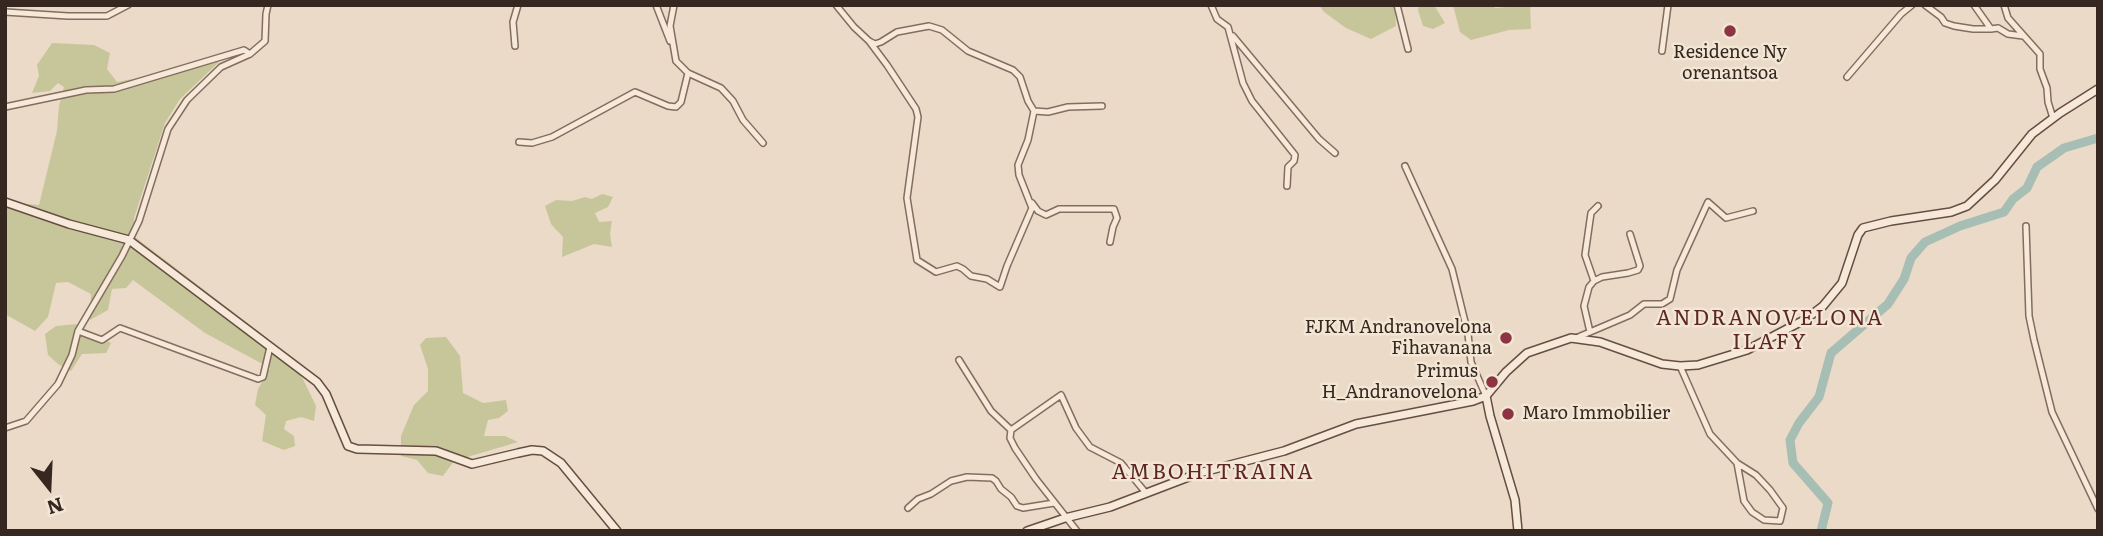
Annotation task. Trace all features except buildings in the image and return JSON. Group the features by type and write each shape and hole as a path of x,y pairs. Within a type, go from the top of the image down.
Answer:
{"street":[{"path":"5,12 107,16 128,5"},
{"path":"5,428 26,421 58,384 72,355 78,331 122,256 139,221 168,129 187,100 221,67 250,54 265,41 268,5"},
{"path":"515,46 513,22 518,5"},
{"path":"656,5 675,54"},
{"path":"674,5 670,26 676,61 688,73 721,88 763,144"},
{"path":"836,5 869,41 916,109 918,117 907,198 917,260 936,272 957,266 971,276 987,279 1000,287 1032,208 1019,175 1018,165 1028,140 1034,111 1020,77 1013,70 968,51 942,30 929,26 897,32 881,43 869,41"},
{"path":"1211,5 1217,19 1228,27 1231,34 1243,83 1252,101 1295,155 1294,161 1288,167 1287,186"},
{"path":"1397,5 1408,49"},
{"path":"1662,51 1668,5"},
{"path":"1847,77 1901,14 1912,5"},
{"path":"1925,5 1945,23 1954,26 1973,29 1998,28 2008,34 2023,36"},
{"path":"1974,5 1991,29"},
{"path":"2004,5 2008,18 2040,54 2040,69 2053,118"},
{"path":"1231,34 1319,139 1335,153"},
{"path":"5,107 86,90 114,89 244,50 250,54"},
{"path":"520,142 532,143 552,137 635,92 676,107 681,102 688,73"},
{"path":"1027,531 1110,506 1199,473 1284,451 1356,424 1473,401 1486,396 1506,372 1528,353 1571,338 1600,342 1662,364 1680,366 1698,365 1747,350 1823,306 1842,283 1858,235 1863,228 1951,212 1967,206 1995,180 2032,134 2098,89"},
{"path":"1034,111 1102,106"},
{"path":"1405,166 1452,269 1468,334 1471,362 1486,396 1515,500 1518,531"},
{"path":"1030,200 1038,211 1046,215 1059,209 1114,209 1117,218 1110,242"},
{"path":"5,202 69,224 129,240 317,382 326,394 348,446 357,449 436,451 472,464 532,450 543,452 561,463 617,531"},
{"path":"1576,338 1630,315 1644,304 1662,303 1670,299 1677,270 1708,202 1726,218 1753,211"},
{"path":"1594,281 1586,255 1591,213 1598,206"},
{"path":"2026,226 2029,316 2052,412 2098,509"},
{"path":"1590,332 1584,306 1589,287 1602,277 1638,271 1640,266 1630,234"},
{"path":"78,331 102,340 120,328 258,379 263,377 270,347"},
{"path":"959,360 991,411 1011,430"},
{"path":"1680,366 1710,434 1737,463 1756,475 1770,490 1783,508 1780,521 1764,520 1752,512 1744,501 1737,463"},
{"path":"1077,531 1054,503 1010,438 1011,430 1061,395 1076,428 1090,447 1121,463 1146,493"},
{"path":"908,508 918,499 951,481 967,477 992,478 1017,506 1023,508 1054,503"}],"green space":[{"path":"1319,5 1395,5 1396,26 1371,39 1346,28"},
{"path":"1419,5 1434,5 1445,23 1433,29 1423,26"},
{"path":"1453,5 1494,5 1495,8 1530,5 1531,29 1509,30 1471,40 1460,32"},
{"path":"52,43 94,45 110,53 107,69 117,82 219,62 180,99 165,123 134,218 135,237 267,338 300,373 316,406 314,421 301,417 286,421 284,429 294,436 295,446 284,450 262,441 266,415 255,405 258,389 270,368 205,333 133,280 126,288 112,289 108,310 90,320 91,294 68,282 56,283 48,317 35,331 5,314 5,202 39,205 57,131 64,87 58,83 50,91 32,93 39,76 37,65"},
{"path":"602,194 613,197 608,207 595,213 599,222 612,221 612,247 594,244 562,257 563,237 551,224 545,206 556,200 572,201 585,197 592,199"},
{"path":"76,324 111,343 106,353 82,354 71,371 48,355 45,334 56,326"},
{"path":"446,337 460,356 463,393 483,403 506,400 508,411 499,418 488,420 484,436 505,436 518,442 454,461 443,476 428,473 417,460 401,456 401,436 414,405 428,391 428,369 420,345 426,338"}],"waterway":[{"path":"1821,531 1828,503 1793,463 1790,440 1819,397 1831,353 1888,304 1904,279 1911,258 1925,242 1960,226 2004,212 2013,199 2027,188 2037,167 2064,148 2098,138"}],"place":[{"name":"Residence Ny orenantsoa","path":"1730,31"},
{"name":"FJKM Andranovelona Fihavanana","path":"1506,338"},
{"name":"Primus H_Andranovelona","path":"1492,382"},
{"name":"Maro Immobilier","path":"1508,414"}],"district":[{"name":"ANDRANOVELONA ILAFY","path":"1770,331"},
{"name":"AMBOHITRAINA","path":"1213,473"}]}
